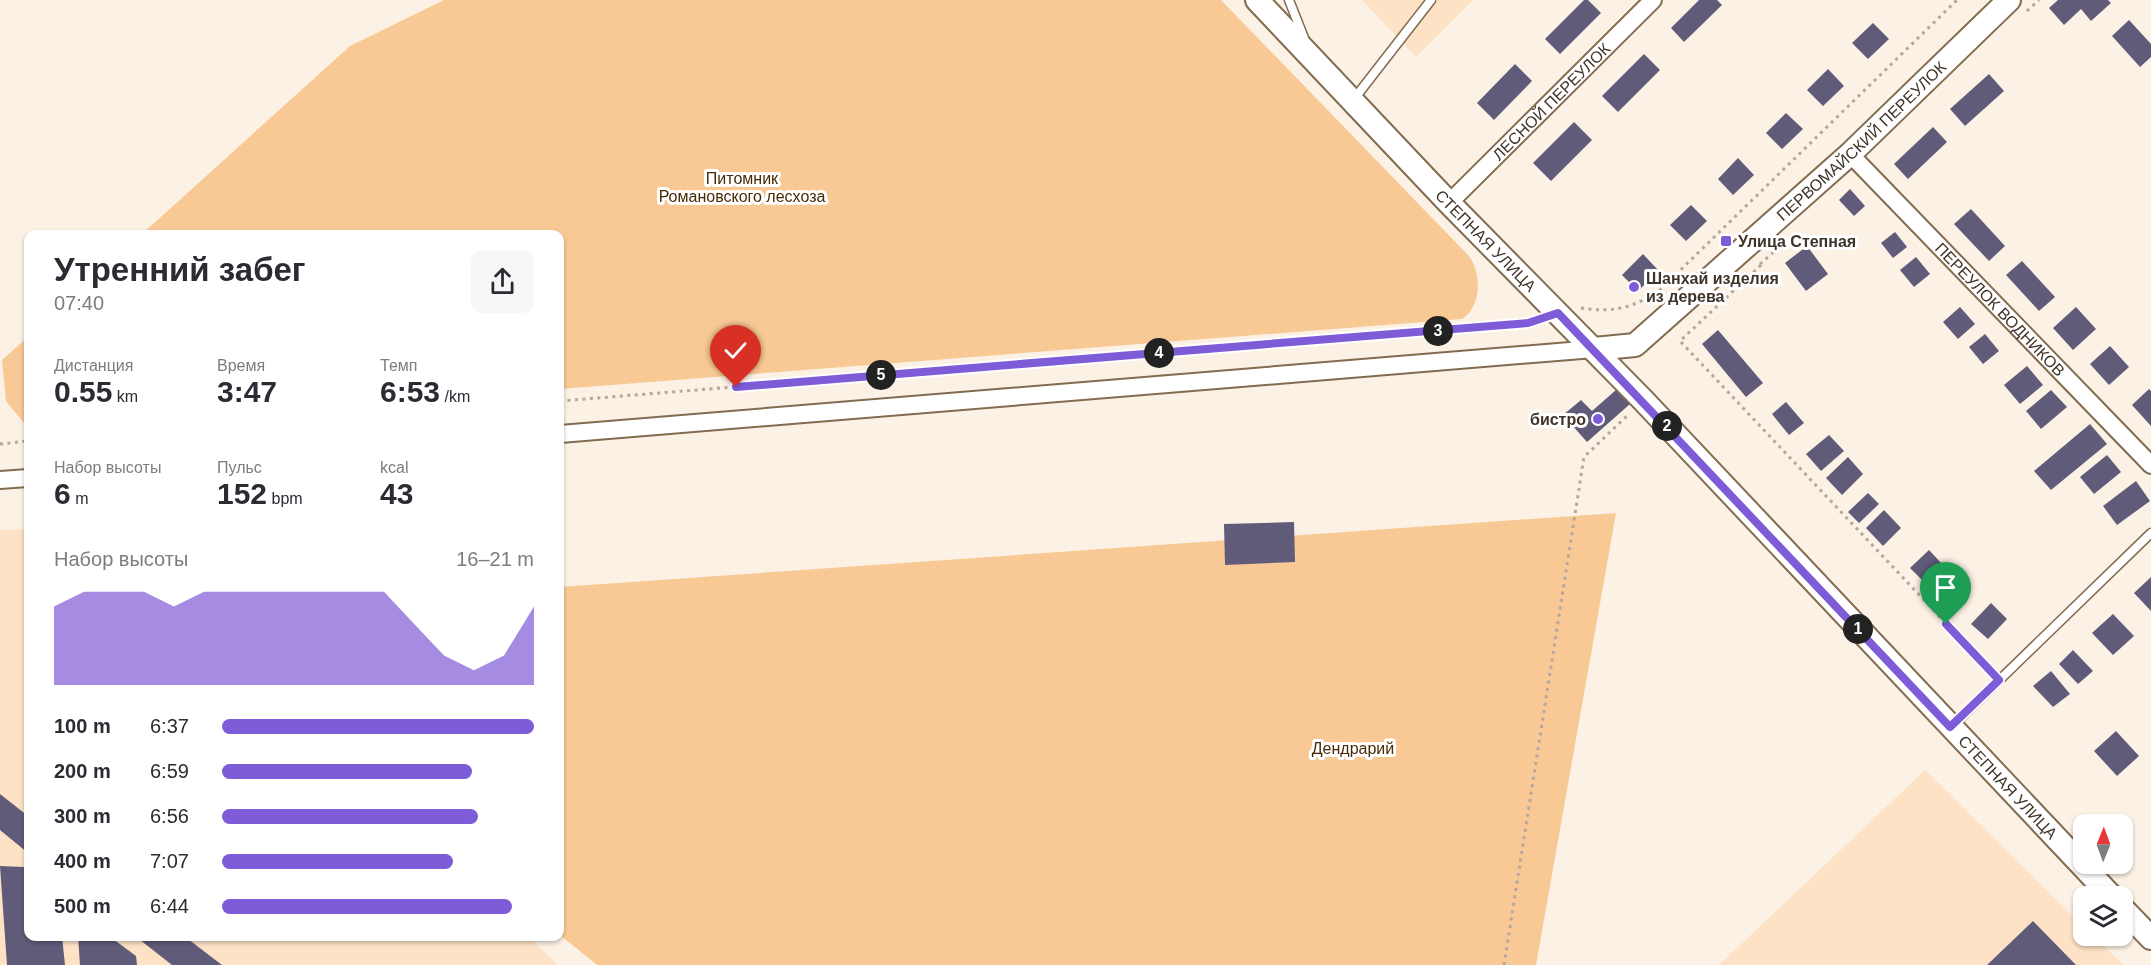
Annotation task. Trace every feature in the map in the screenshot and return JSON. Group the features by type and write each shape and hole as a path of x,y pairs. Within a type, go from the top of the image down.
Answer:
{"main road":[{"name":"СТЕПНАЯ УЛИЦА","path":"1257,0 1449,203 1643,400 2102,886"},
{"name":"ПЕРВОМАЙСКИЙ ПЕРЕУЛОК","path":"1594,349 1635,345 1850,154 2009,0"},
{"path":"2133,919 2151,938"}],"street":[{"name":"ЛЕСНОЙ ПЕРЕУЛОК","path":"1449,203 1653,0"},
{"name":"ПЕРЕУЛОК ВОДНИКОВ","path":"1850,154 2151,465"},
{"path":"564,434 1594,349"},
{"path":"0,480 24,478"}],"lane":[{"path":"1289,0 1311,58"},
{"path":"1352,101 1431,0"},
{"path":"1950,727 2151,533"}],"path":[{"path":"564,401 1517,324 1573,307 1609,311 1641,303 1660,291 1957,0"},
{"path":"1761,265 1680,341 1999,680"},
{"path":"1504,965 1584,456 1643,400"},
{"path":"0,444 24,441"}],"shaded area":[{"path":"1362,0 1473,0 1416,57"},
{"path":"24,529 24,941 533,941 558,965 0,965 0,530"},
{"path":"1925,770 2073,916 2073,946 2104,946 2123,965 1719,965"}],"green space":[{"name":"Питомник Романовского лесхоза","path":"444,0 1221,0 1468,255 1476,270 1478,289 1469,314 1462,319 564,389 564,230 146,230 350,46"},
{"path":"24,341 24,423 6,401 2,360"},
{"name":"Дендрарий","path":"1616,513 1536,965 597,965 564,938 564,587"}],"building":[{"path":"1584,0 1588,0 1601,13 1560,54 1545,39"},
{"path":"1699,0 1717,0 1722,5 1684,42 1671,28"},
{"path":"2058,0 2108,0 2111,3 2091,21 2081,9 2064,25 2049,8"},
{"path":"2129,20 2151,44 2151,57 2140,67 2112,36"},
{"path":"1873,23 1889,39 1868,59 1852,43"},
{"path":"1644,54 1660,70 1618,112 1602,96"},
{"path":"1515,64 1532,81 1494,120 1477,103"},
{"path":"1828,69 1844,86 1823,106 1807,90"},
{"path":"1989,74 2004,91 1965,126 1950,109"},
{"path":"1786,113 1803,129 1782,149 1766,133"},
{"path":"1574,122 1592,140 1551,181 1533,163"},
{"path":"1933,127 1947,142 1908,179 1894,164"},
{"path":"1738,158 1754,175 1733,195 1718,179"},
{"path":"1850,189 1865,206 1854,216 1839,200"},
{"path":"1691,205 1707,221 1686,241 1670,225"},
{"path":"1971,209 2005,246 1989,261 1954,224"},
{"path":"1895,232 1907,247 1893,258 1881,243"},
{"path":"1807,246 1828,274 1806,291 1785,263"},
{"path":"1643,254 1659,271 1638,291 1622,275"},
{"path":"1916,257 1930,274 1914,287 1900,270"},
{"path":"2022,261 2055,297 2039,311 2006,275"},
{"path":"1960,307 1975,324 1958,339 1943,322"},
{"path":"2076,307 2096,329 2073,350 2053,328"},
{"path":"1718,330 1763,383 1746,397 1702,344"},
{"path":"1985,334 1999,351 1983,364 1969,347"},
{"path":"2110,346 2129,367 2109,385 2090,364"},
{"path":"2027,366 2043,385 2020,404 2004,385"},
{"path":"2149,389 2151,391 2151,426 2132,405"},
{"name":"бистро","path":"1616,390 1630,404 1587,442 1563,415 1581,400 1592,411"},
{"path":"2051,390 2067,407 2041,429 2026,411"},
{"path":"1786,402 1804,423 1789,435 1772,414"},
{"path":"2090,424 2107,444 2051,490 2034,471"},
{"path":"1829,435 1844,451 1821,471 1806,454"},
{"path":"2107,455 2121,472 2094,494 2080,477"},
{"path":"1848,457 1863,474 1842,495 1826,478"},
{"path":"2136,481 2150,501 2117,525 2103,506"},
{"path":"1868,493 1879,504 1859,523 1848,512"},
{"path":"1884,510 1901,528 1883,546 1866,528"},
{"path":"1294,522 1295,562 1225,565 1224,524"},
{"path":"1929,550 1943,565 1925,583 1910,568"},
{"path":"1953,570 1967,585 1945,606 1931,591"},
{"path":"2151,577 2151,611 2134,593"},
{"path":"1991,603 2007,619 1988,639 1971,624"},
{"path":"2113,614 2134,636 2113,655 2092,633"},
{"path":"2073,650 2093,671 2078,684 2059,664"},
{"path":"2051,671 2070,694 2053,707 2033,686"},
{"path":"2116,731 2139,756 2117,776 2094,751"},
{"path":"0,794 24,813 24,850 0,830"},
{"path":"0,866 24,867 24,941 63,941 65,965 7,965"},
{"path":"2033,921 2076,965 1987,965"},
{"path":"78,941 116,941 136,956 137,965 80,965"},
{"path":"141,941 191,941 222,965 172,965"}],"place":[{"name":"Улица Степная","path":"1726,241"},
{"name":"Шанхай изделия из дерева","path":"1634,287"},
{"name":"бистро","path":"1598,419"}],"route":[{"path":"736,387 1528,323 1558,313 1643,400 1950,727 1999,680 1946,624"}]}
